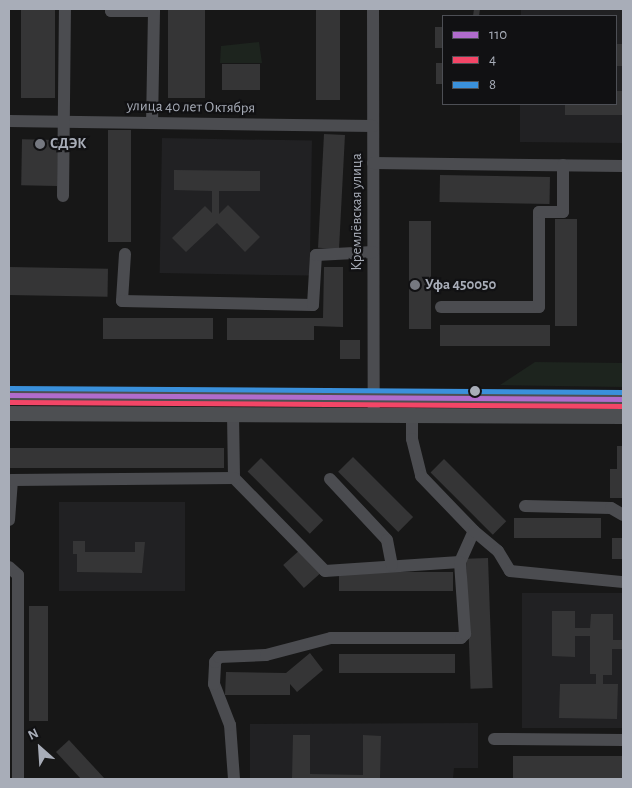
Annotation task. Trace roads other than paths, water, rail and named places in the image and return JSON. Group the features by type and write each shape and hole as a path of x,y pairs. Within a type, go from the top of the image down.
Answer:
{"main road":[{"path":"9,395 623,399"},
{"path":"9,413 623,416"}],"street":[{"path":"63,196 65,9"},
{"path":"111,9 111,11 154,11 152,123"},
{"name":"Кремлёвская улица","path":"373,9 374,415"},
{"name":"улица 40 лет Октября","path":"9,121 373,126"},
{"path":"374,163 623,166"},
{"path":"441,307 539,307 539,212 563,212 562,165"},
{"path":"126,254 122,301 313,306 316,254 373,252"},
{"path":"233,414 234,478 325,571 460,562"},
{"path":"412,415 412,440 421,476 474,531 498,551 510,571 623,582"},
{"path":"9,520 12,480 234,478"},
{"path":"330,479 387,540 392,566"},
{"path":"525,506 611,508 623,515"},
{"path":"234,779 230,725 214,684 215,662 218,657 224,654 266,655 331,638 461,638 465,634 460,562 474,531"},
{"path":"9,567 18,575 13,746 18,779"},
{"path":"494,739 623,740"}],"place":[{"name":"СДЭК","path":"40,144"},
{"name":"Уфа 450050","path":"415,285"}]}
